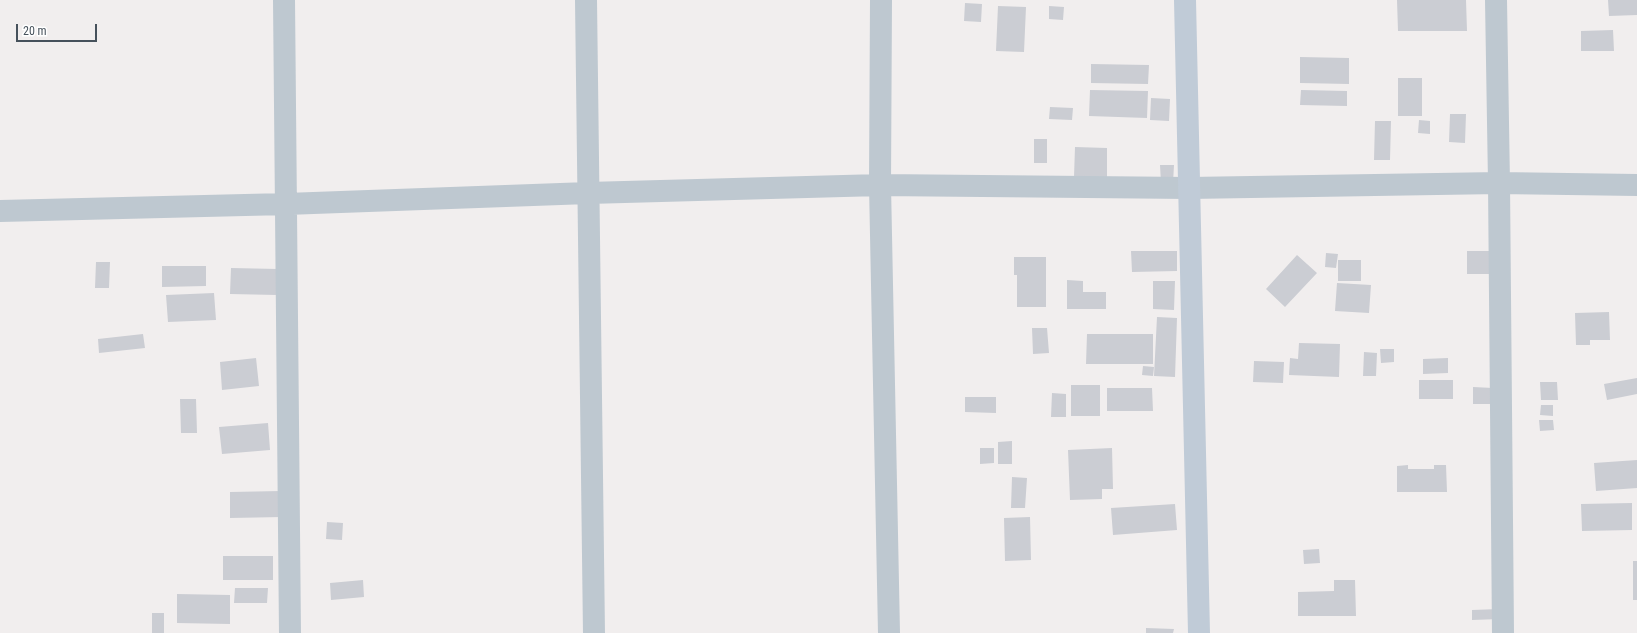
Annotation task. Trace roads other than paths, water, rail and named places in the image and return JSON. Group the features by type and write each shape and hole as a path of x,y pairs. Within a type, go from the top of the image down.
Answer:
{"street":[{"path":"284,0 290,633"},
{"path":"586,0 594,633"},
{"path":"881,0 880,185 889,633"},
{"path":"1185,0 1199,633"},
{"path":"1496,0 1500,183 1503,633"},
{"path":"0,211 286,204 588,192 880,185 1189,188 1500,183 1637,185"}]}
